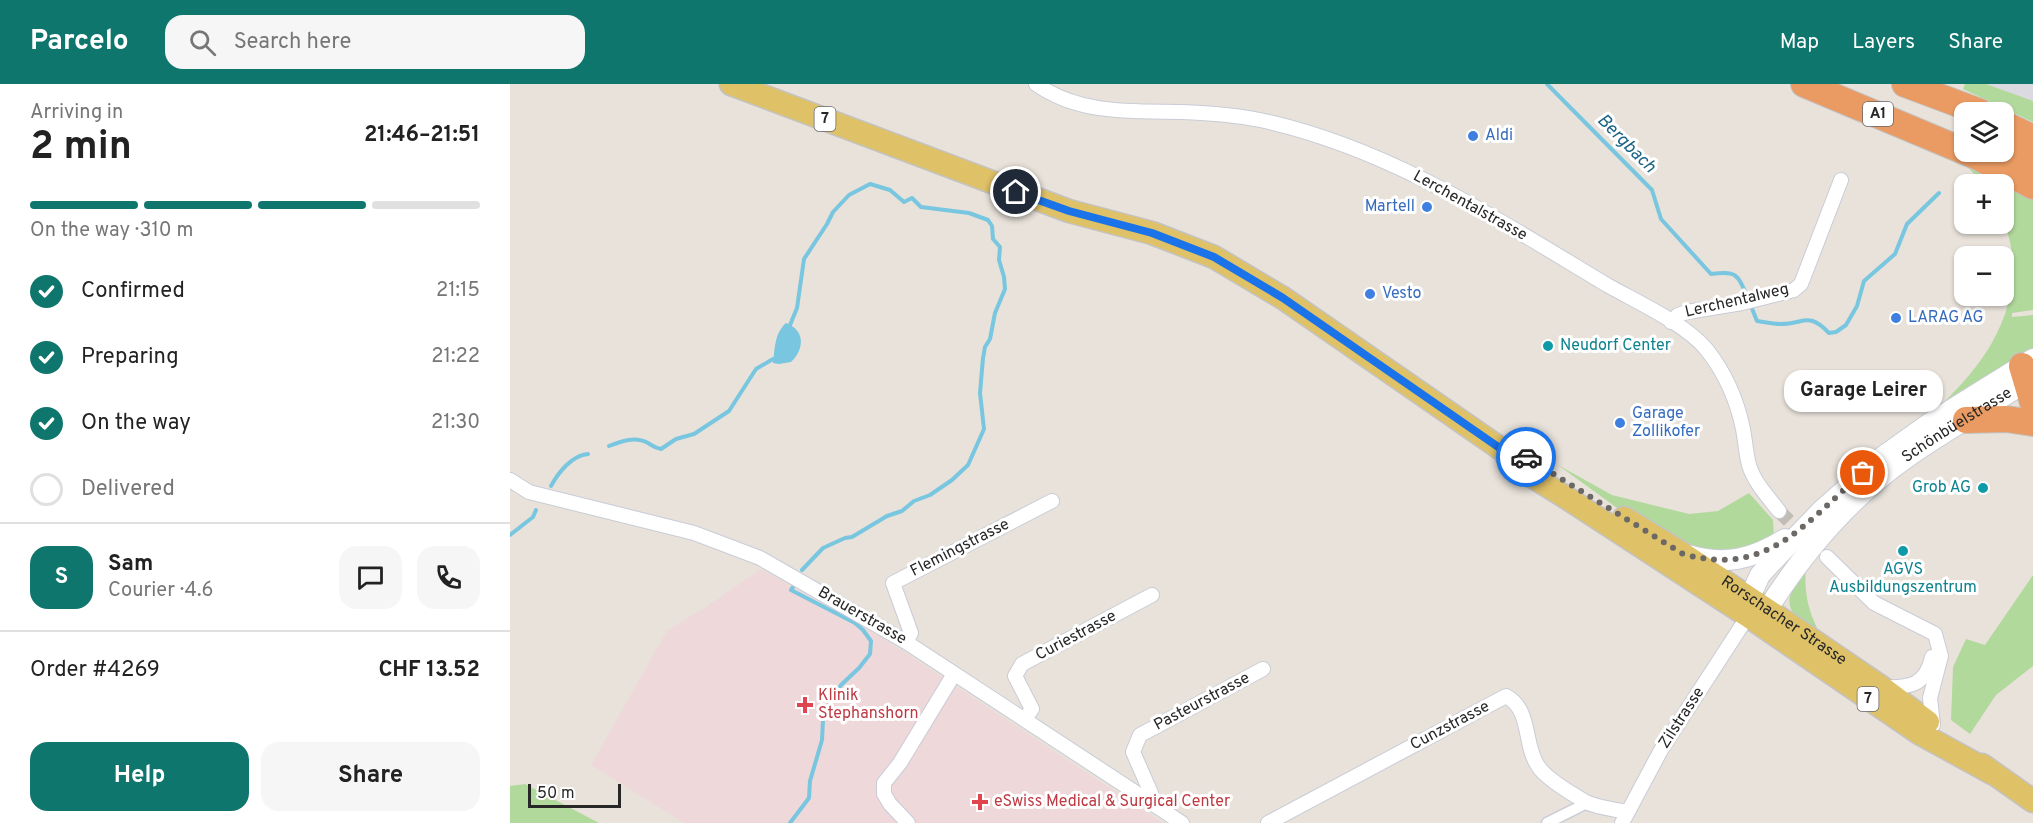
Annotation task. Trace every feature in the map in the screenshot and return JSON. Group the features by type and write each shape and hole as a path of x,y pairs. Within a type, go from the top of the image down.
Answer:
{"highway":[{"name":"A1","path":"1804,84 1978,157 2033,186"},
{"name":"A1","path":"1830,84 1905,109 1954,129"},
{"name":"A1","path":"1905,84 1954,102"},
{"path":"2014,129 2033,138"},
{"path":"2014,156 2033,166"},
{"path":"1966,420 2006,419 2033,423"}],"main road":[{"name":"Rorschacher Strasse","path":"731,84 769,90 1069,211 1152,233 1214,257 1292,304 1504,451 1512,464 1755,608 1881,687 1933,725 1992,773 2033,801"},
{"name":"Schönbüelstrasse","path":"1755,608 1794,569 1816,539 1857,498 1907,457 2030,377"},
{"name":"Schönbüelstrasse","path":"1755,608 1760,575 1803,529 1881,458 1930,423 2030,377"},
{"name":"Rorschacher Strasse","path":"1504,451 1517,451 1683,554 1919,733 1992,773"},
{"path":"1683,554 1704,560 1730,561 1750,557 1771,548 1803,529"}],"street":[{"name":"Lerchentalstrasse","path":"1036,84 1059,97 1096,108 1122,112 1183,112 1248,118 1280,124 1350,146 1433,183 1695,337 1718,365 1727,381 1741,421 1749,466 1761,488 1779,511"},
{"name":"Lerchentalweg","path":"1671,322 1678,315 1687,312 1728,306 1794,290 1801,284 1841,180"},
{"name":"Brauerstrasse","path":"510,480 529,492 694,533 760,558 906,642 1182,823"},
{"name":"Flemingstrasse","path":"906,642 911,633 892,583 1052,501"},
{"path":"1827,557 1874,603 1935,634 1941,656 1930,698 1933,725"},
{"name":"Curiestrasse","path":"1025,719 1032,709 1015,676 1022,664 1152,595"},
{"name":"Zilstrasse","path":"1624,818 1661,750 1755,608"},
{"path":"1881,687 1908,686 1925,675 1932,656 1922,626"},
{"name":"Pasteurstrasse","path":"1148,801 1151,794 1133,752 1140,735 1263,669"},
{"path":"908,823 890,804 884,794 884,783 900,763 954,674"},
{"name":"Cunzstrasse","path":"1268,823 1506,696 1520,707 1530,749 1537,765 1546,776 1587,802"},
{"path":"1547,823 1587,802 1624,818"}],"shaded area":[{"path":"1983,84 2033,84 2033,103"},
{"name":"Klinik Stephanshorn","path":"761,569 892,644 1163,823 684,823 591,765 667,631"}],"green space":[{"path":"1965,84 1986,84 2033,101 2033,122 2014,113 2014,102 1991,102 1963,89"},
{"path":"1966,165 1986,174 1974,174"},
{"path":"2014,186 2033,195 2033,310 2012,313 2012,317 2033,315 2033,349 1944,405 1943,403 1985,354 1996,336 2007,306 2014,306 2014,246 2010,246 2008,234 2014,234"},
{"path":"1558,465 1612,495 1689,514 1718,511 1749,493 1773,520 1774,538 1738,555 1706,553 1624,513"},
{"path":"1806,567 1807,598 1817,628 1815,629 1795,615 1790,603 1792,590"},
{"path":"2033,575 2033,666 1996,695 1970,734 1951,720 1953,667 1966,639 1985,645"},
{"path":"525,784 599,823 510,823 510,786"}],"water":[{"path":"786,323 797,330 801,346 791,362 773,363 777,337"}],"waterway":[{"name":"Bergbach","path":"1547,84 1652,190 1661,219 1711,274 1735,275 1747,296"},
{"path":"790,325 797,308 804,259 833,212 849,195 870,184 890,190 904,202 912,198 921,207 969,213 988,220 992,226 993,239 1000,247 999,260 1005,289 995,313 990,339 985,347 983,358 980,393 984,429 968,465 952,480 930,495 914,501 902,511 887,516 852,537 823,548 802,570"},
{"name":"Bergbach","path":"1751,306 1757,321 1781,324 1811,320 1829,333 1836,332 1846,325 1857,306 1864,281 1895,254 1907,224 1939,193"},
{"path":"609,446 624,441 638,440 661,449 676,439 694,434 729,411 756,369 773,359"},
{"path":"551,486 571,461 588,454"},
{"path":"510,535 533,517 536,510"},
{"path":"790,823 809,798 810,781 822,740 823,720 827,707 841,685 870,654 871,641 855,623 791,590 793,587"}],"tunnel":[{"path":"1779,511 1805,537"}],"way so far":[{"path":"1526,457 1683,554 1704,560 1730,561 1750,557 1771,548 1803,529 1863,473"}],"place":[{"name":"Aldi","path":"1473,136"},
{"name":"Martell","path":"1427,207"},
{"name":"Vesto","path":"1370,294"},
{"name":"LARAG AG","path":"1896,318"},
{"name":"Neudorf Center","path":"1548,346"},
{"name":"Garage Zollikofer","path":"1620,423"},
{"name":"Garage Leirer","path":"1863,473"},
{"name":"Grob AG","path":"1983,488"},
{"name":"AGVS Ausbildungszentrum","path":"1903,551"},
{"name":"Klinik Stephanshorn","path":"805,705"},
{"name":"eSwiss Medical & Surgical Center","path":"980,802"}],"route":[{"path":"1016,192 1069,211 1186,244 1214,257 1283,298 1504,451 1517,451 1526,457"}]}
